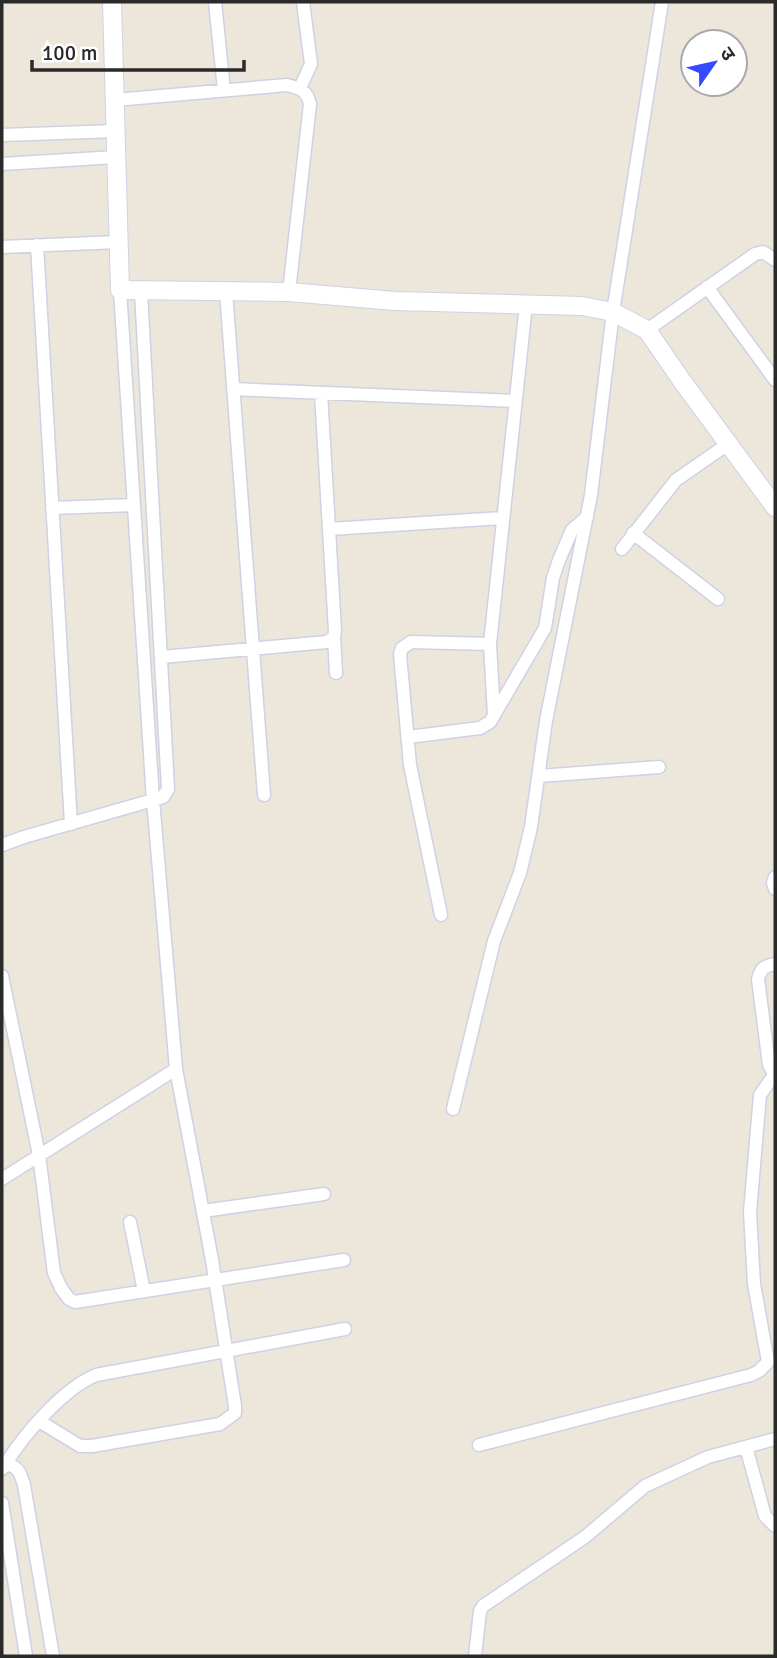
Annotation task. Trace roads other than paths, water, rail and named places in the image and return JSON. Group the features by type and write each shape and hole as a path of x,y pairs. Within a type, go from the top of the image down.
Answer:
{"street":[{"path":"39,1421 80,1446 92,1446 220,1424 235,1413 216,1280 176,1069 153,800 120,290 112,2"},
{"path":"215,2 224,90"},
{"path":"300,88 311,64 303,2"},
{"path":"453,1109 494,941 527,853 546,721 587,517 613,312 662,2"},
{"path":"115,100 287,85 300,88 308,96 310,104 289,292"},
{"path":"2,135 116,131"},
{"path":"2,164 116,158"},
{"path":"2,247 118,242"},
{"path":"37,245 71,824"},
{"path":"647,330 755,254 763,252 775,260"},
{"path":"707,287 775,380"},
{"path":"120,290 289,292 395,301 582,306 613,312 647,330 775,507"},
{"path":"2,845 163,797 168,789 141,292"},
{"path":"226,292 264,795"},
{"path":"494,715 490,644 526,304"},
{"path":"233,389 514,401"},
{"path":"321,393 336,673"},
{"path":"622,549 676,480 728,444"},
{"path":"130,449 149,449"},
{"path":"52,508 134,505"},
{"path":"408,737 480,728 494,715 545,628 553,578 559,560 572,530 587,517"},
{"path":"329,529 503,518"},
{"path":"633,533 718,599"},
{"path":"162,657 327,642 334,637"},
{"path":"441,915 411,765 400,654 402,648 411,642 490,644"},
{"path":"539,776 659,766"},
{"path":"775,877 775,889"},
{"path":"479,1445 751,1375 765,1367 768,1362 767,1348 754,1284 750,1212 760,1095 775,1075 769,1065 758,979 765,966 775,964"},
{"path":"2,976 39,1155 54,1273 69,1299 75,1302 344,1260"},
{"path":"2,1179 176,1069"},
{"path":"203,1211 324,1194"},
{"path":"130,1222 144,1291"},
{"path":"4,1467 21,1438 78,1385 96,1375 345,1329"},
{"path":"475,1656 480,1611 487,1602 564,1553 646,1486 708,1457 775,1439"},
{"path":"746,1447 765,1517 775,1526"},
{"path":"4,1467 11,1465 20,1471 24,1485 53,1656"},
{"path":"2,1503 26,1656"}]}
